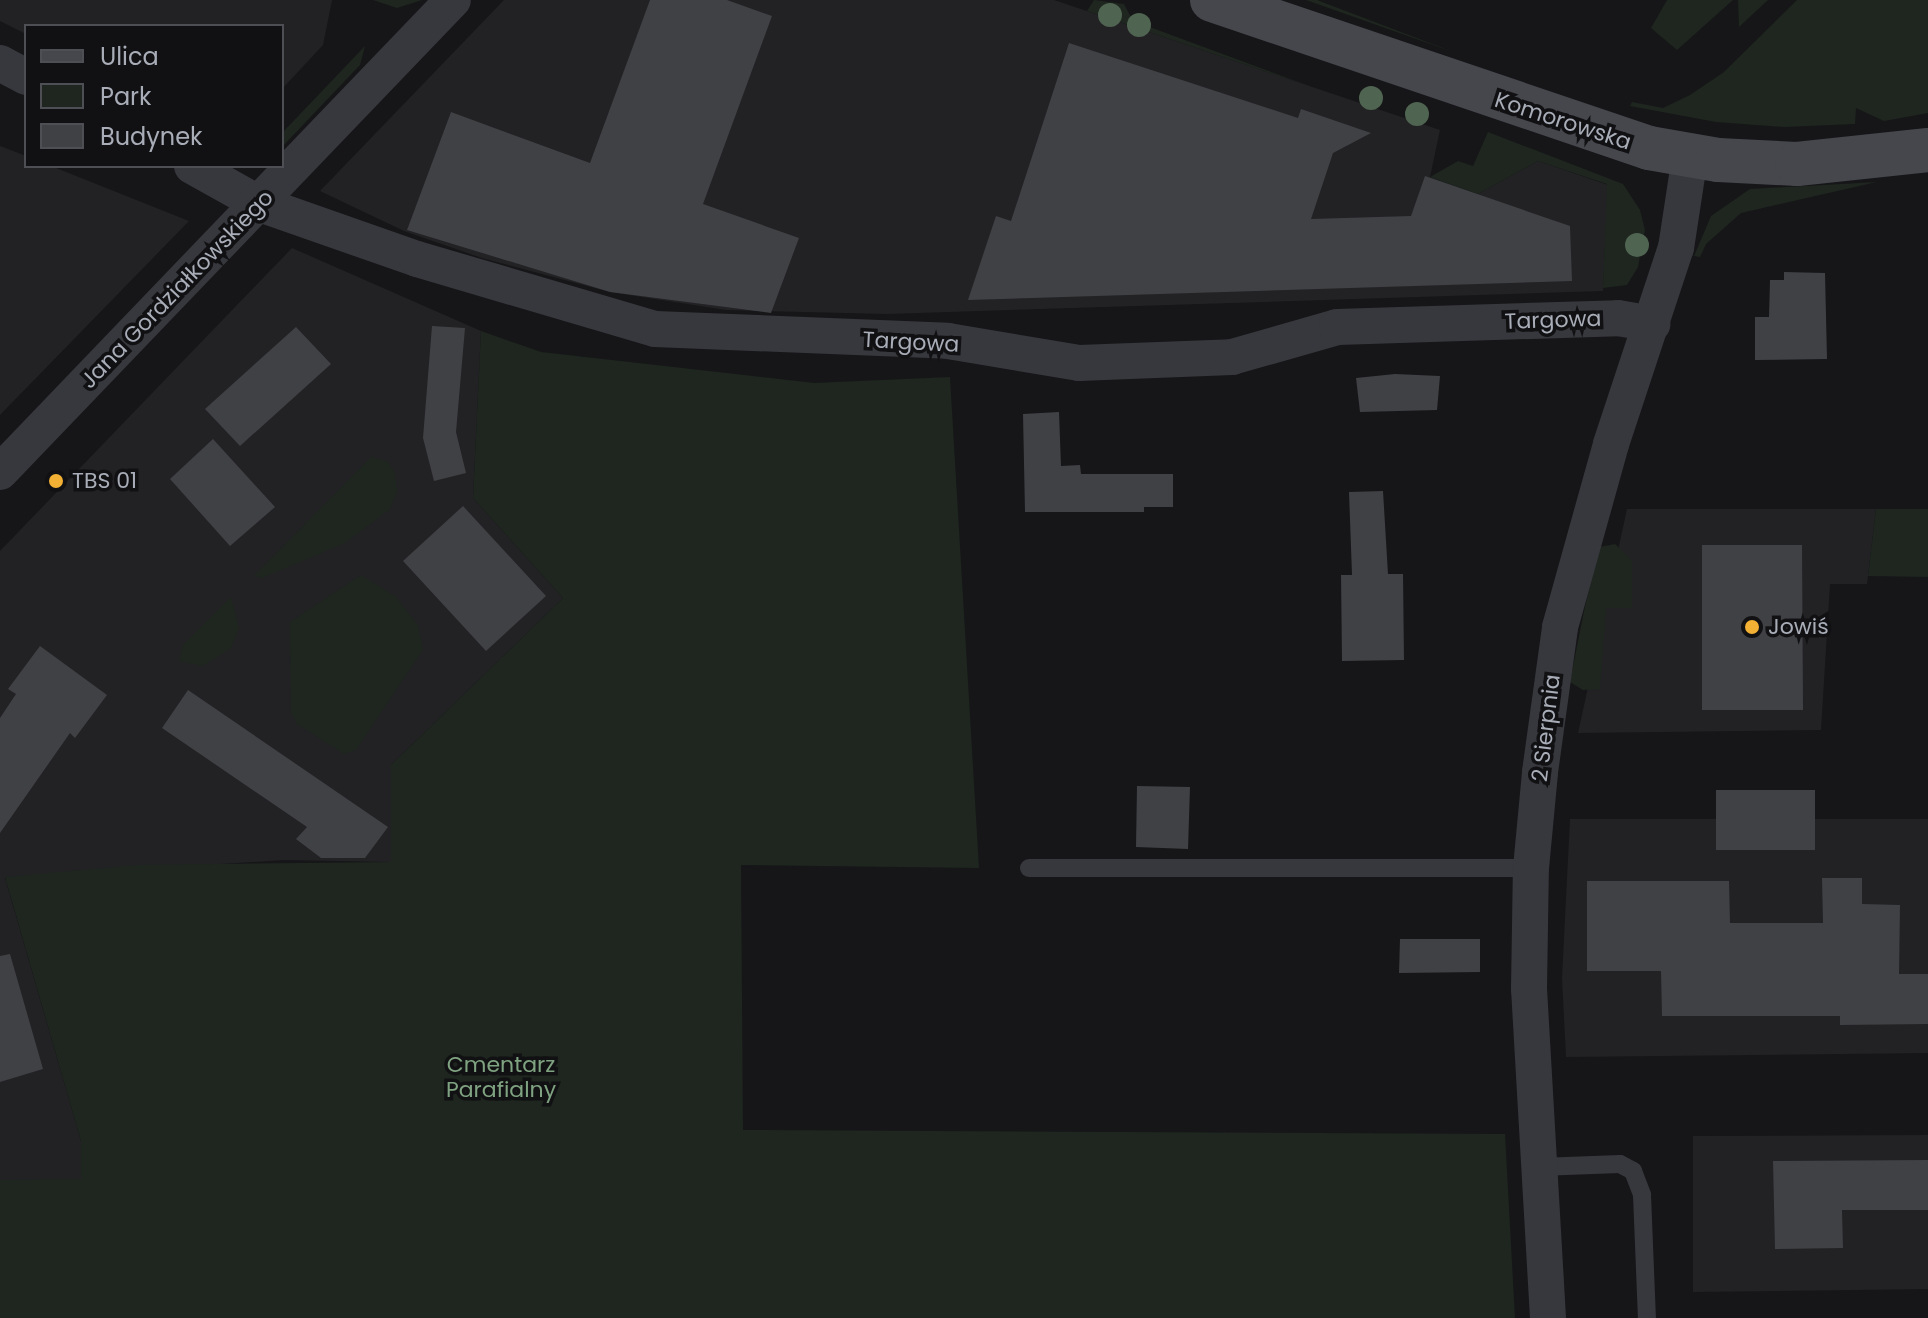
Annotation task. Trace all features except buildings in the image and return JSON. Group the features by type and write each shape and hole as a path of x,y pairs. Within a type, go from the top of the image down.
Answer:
{"street":[{"name":"Jana Gordziałkowskiego","path":"0,472 453,0"},
{"name":"Komorowska","path":"1212,0 1585,130 1690,156 1797,164 1928,150"},
{"path":"0,63 24,76"},
{"name":"2 Sierpnia","path":"1548,1318 1529,989 1531,868 1560,627 1611,444 1676,248 1690,156"},
{"name":"Targowa","path":"196,168 260,204 417,259 655,329 948,341 1079,363 1232,357 1337,327 1618,318 1652,324"}],"lane":[{"path":"1029,868 1531,868"},
{"path":"1539,1167 1612,1163 1633,1171 1642,1195 1647,1318"}],"shaded area":[{"path":"0,0 332,0 323,45 284,87 284,24 24,24 24,33 0,21"},
{"path":"504,0 1054,0 1440,130 1430,177 1478,194 1538,161 1608,185 1603,291 887,314 726,310 610,292 482,258 404,231 320,191"},
{"path":"0,146 24,155 24,168 56,168 189,221 0,415"},
{"path":"292,248 481,331 473,498 563,598 391,765 391,862 284,860 5,878 81,1141 81,1180 0,1180 0,551"},
{"path":"1627,509 1876,509 1867,584 1830,584 1821,730 1578,733"},
{"path":"1570,819 1928,819 1928,1053 1566,1057 1562,978"},
{"path":"1928,1135 1928,1289 1693,1292 1693,1136"}],"green space":[{"path":"373,0 422,0 397,8"},
{"path":"1094,0 1124,4 1132,19 1147,26 1312,87 1087,11"},
{"path":"1306,0 1317,0 1456,53"},
{"path":"1667,0 1733,0 1677,50 1651,28"},
{"path":"1738,0 1768,0 1739,27"},
{"path":"1797,0 1928,0 1928,113 1884,121 1856,108 1855,124 1784,127 1716,122 1630,106 1632,102 1663,108 1690,95 1724,72"},
{"path":"365,46 360,65 284,145 284,131"},
{"path":"1488,132 1623,184 1640,210 1645,230 1638,267 1627,285 1603,288 1607,184 1538,161 1478,194 1430,177 1458,161 1473,166"},
{"path":"1877,182 1741,213 1706,244 1700,257 1694,256 1711,216 1750,189"},
{"name":"Cmentarz Parafialny","path":"481,331 541,352 814,383 950,377 979,868 741,865 743,1130 1505,1134 1515,1318 0,1318 0,1180 81,1179 81,1141 5,877 136,865 391,862 391,765 563,598 473,498"},
{"path":"371,457 387,461 395,473 397,491 390,509 345,543 262,578 254,576"},
{"path":"1876,509 1928,509 1928,577 1868,576"},
{"path":"1615,544 1632,561 1632,608 1606,608 1600,689 1583,690 1570,682 1584,611 1599,547"},
{"path":"361,575 395,596 418,625 423,650 356,750 344,754 297,724 291,712 290,622"},
{"path":"231,597 239,628 231,648 203,666 179,661 183,645"}],"place":[{"name":"TBS 01","path":"56,481"},
{"name":"Jowiś","path":"1752,627"}]}
